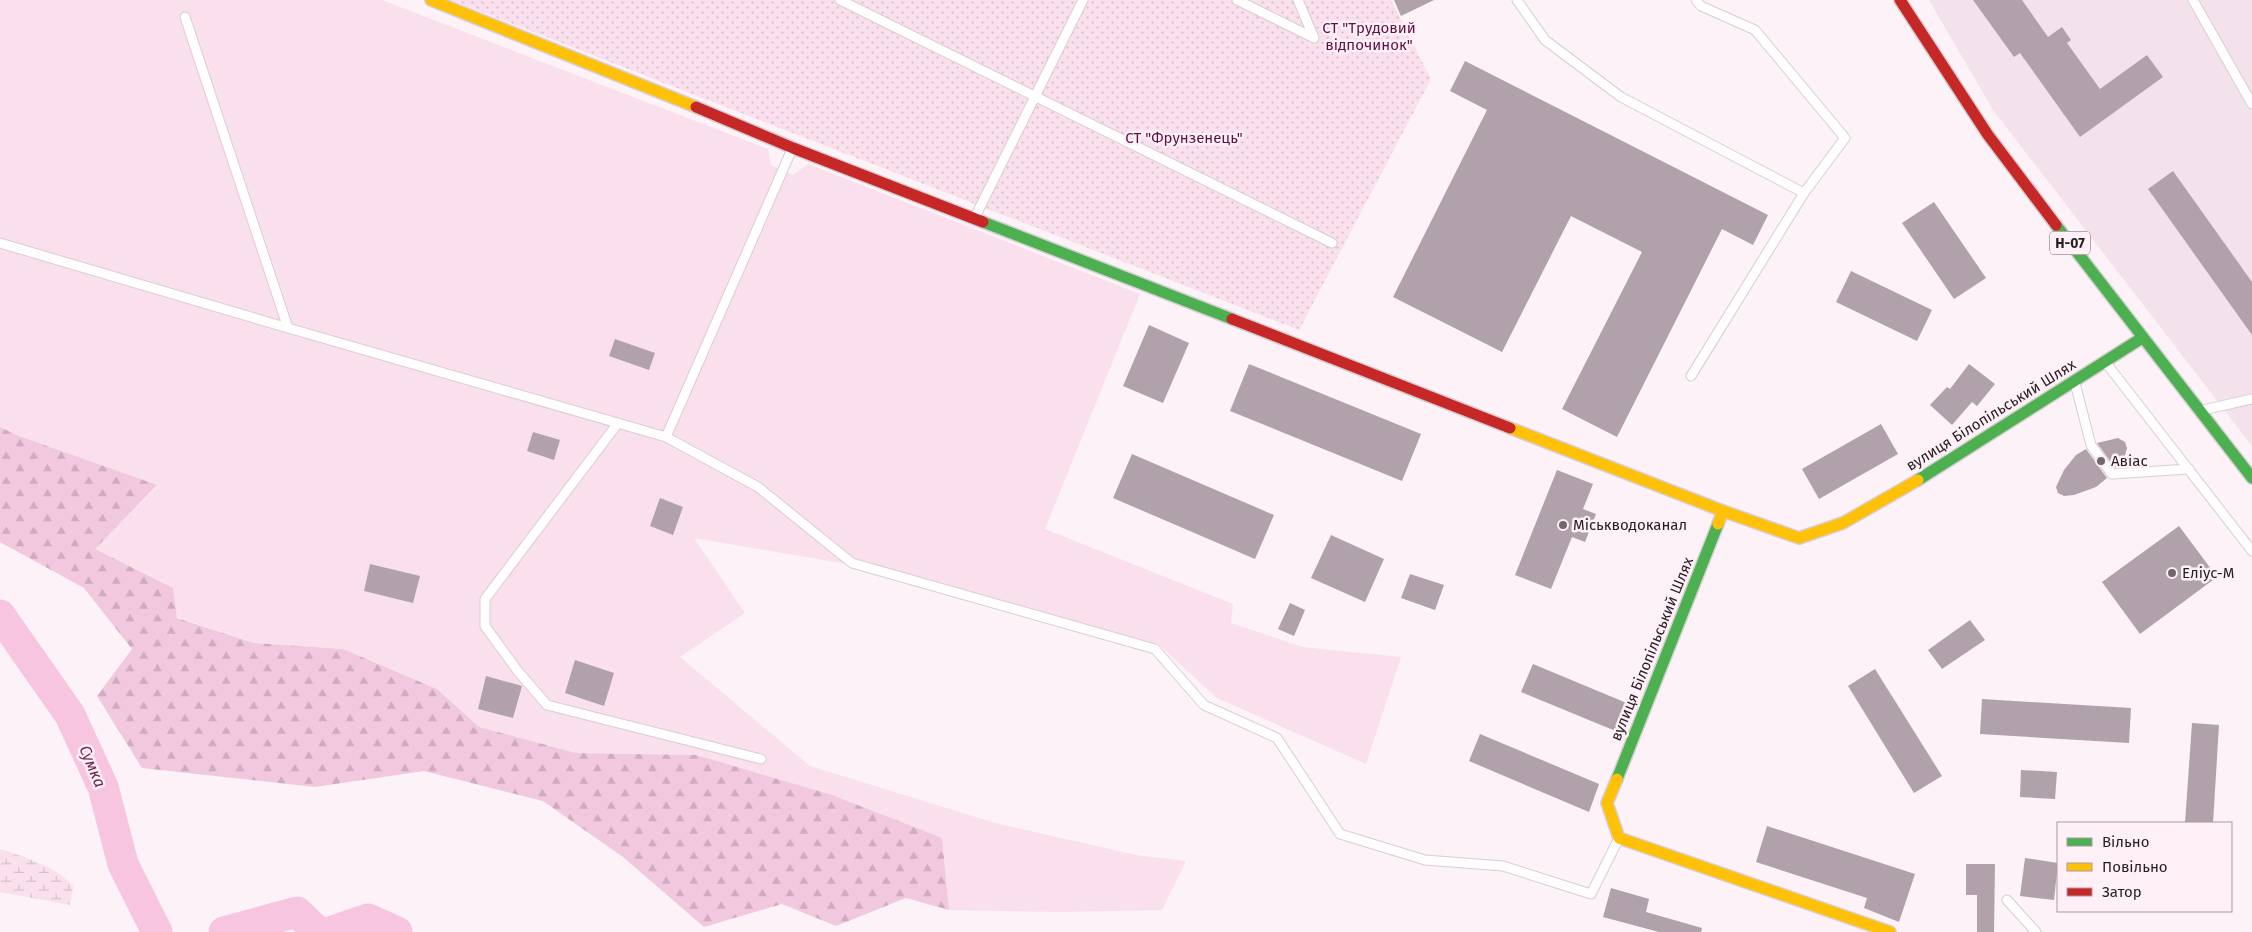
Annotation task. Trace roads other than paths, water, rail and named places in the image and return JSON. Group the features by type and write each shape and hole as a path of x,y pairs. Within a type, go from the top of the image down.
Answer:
{"street":[{"path":"431,0 640,82 793,148 974,220 1723,511"},
{"name":"Н-07","path":"1900,0 1988,135 2142,338 2252,478"},
{"name":"вулиця Білопільський Шлях","path":"1619,838 1607,803 1723,511 1799,538 1843,523 1921,478 2142,338"},
{"path":"1619,838 1890,932"}],"lane":[{"path":"840,0 1036,95 1332,243"},
{"path":"974,220 1083,0"},
{"path":"1237,0 1314,38 1298,0"},
{"path":"1517,0 1545,40 1621,97 1804,193"},
{"path":"1691,376 1804,193 1845,138 1755,30 1702,6 1696,0"},
{"path":"2193,0 2252,104"},
{"path":"185,17 288,328"},
{"path":"666,437 793,148"},
{"path":"0,243 666,437 758,487 852,563 1155,649 1204,705 1277,738 1340,834 1425,860 1503,866 1591,894 1619,838"},
{"path":"2104,361 2252,551"},
{"path":"2075,380 2091,445 2112,474 2188,469"},
{"path":"2199,411 2252,399"},
{"path":"618,423 485,599 485,626 517,670 547,705 761,759"},
{"path":"2007,900 2036,932"}],"waterway":[{"name":"Сумка","path":"0,615 70,715 103,787 123,864 157,932"},
{"name":"Сумка","path":"224,932 297,912 318,932"},
{"name":"Сумка","path":"330,932 368,919 397,932"}],"place":[{"name":"Авіас","path":"2101,461"},
{"name":"Міськводоканал","path":"1563,525"},
{"name":"Еліус-М","path":"2172,573"}],"park label":[{"name":"СТ \"Трудовий відпочинок\"","path":"1369,36"},
{"name":"СТ \"Фрунзенець\"","path":"1184,138"}]}
